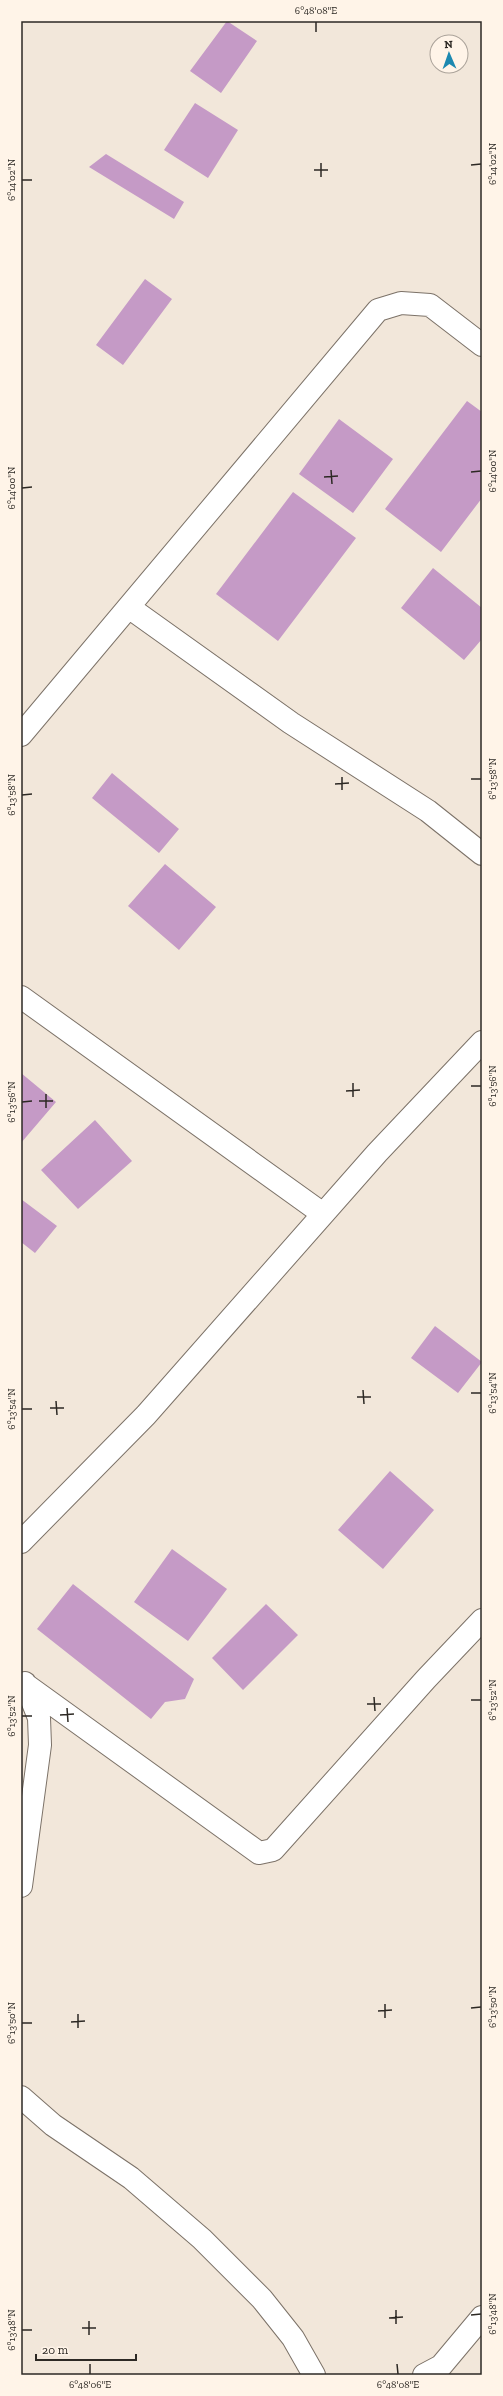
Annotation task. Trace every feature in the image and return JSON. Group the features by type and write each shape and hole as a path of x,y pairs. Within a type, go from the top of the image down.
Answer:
{"street":[{"path":"21,735 130,608 378,310 400,302 430,305 482,345"},
{"path":"130,608 291,723 428,811 482,854"},
{"path":"21,997 323,1214"},
{"path":"21,1542 146,1415 376,1153 482,1042"},
{"path":"24,1679 259,1853 273,1850 426,1679 482,1620"},
{"path":"21,1886 40,1745 39,1718 24,1679"},
{"path":"21,2097 52,2125 131,2178 202,2239 262,2299 294,2338 314,2375"},
{"path":"424,2375 441,2366 482,2317"}],"building":[{"path":"227,21 257,41 221,93 190,71"},
{"path":"195,103 238,130 208,178 164,150"},
{"path":"106,154 184,202 174,219 89,167"},
{"path":"145,279 172,299 123,365 96,345"},
{"path":"467,401 482,412 482,498 441,552 385,509"},
{"path":"339,419 393,459 353,513 299,474"},
{"path":"293,492 356,538 278,641 216,594"},
{"path":"433,568 482,608 482,639 464,660 401,608"},
{"path":"112,773 179,829 159,853 92,798"},
{"path":"165,864 216,907 179,950 128,906"},
{"path":"21,1073 56,1102 21,1143"},
{"path":"95,1120 132,1161 78,1209 41,1170"},
{"path":"21,1199 57,1226 35,1253 21,1242"},
{"path":"435,1326 482,1362 458,1393 411,1358"},
{"path":"390,1471 434,1510 383,1569 338,1530"},
{"path":"172,1549 227,1589 188,1641 134,1602"},
{"path":"73,1584 194,1679 185,1699 165,1702 151,1719 37,1629"},
{"path":"266,1604 298,1635 243,1690 212,1658"}]}
